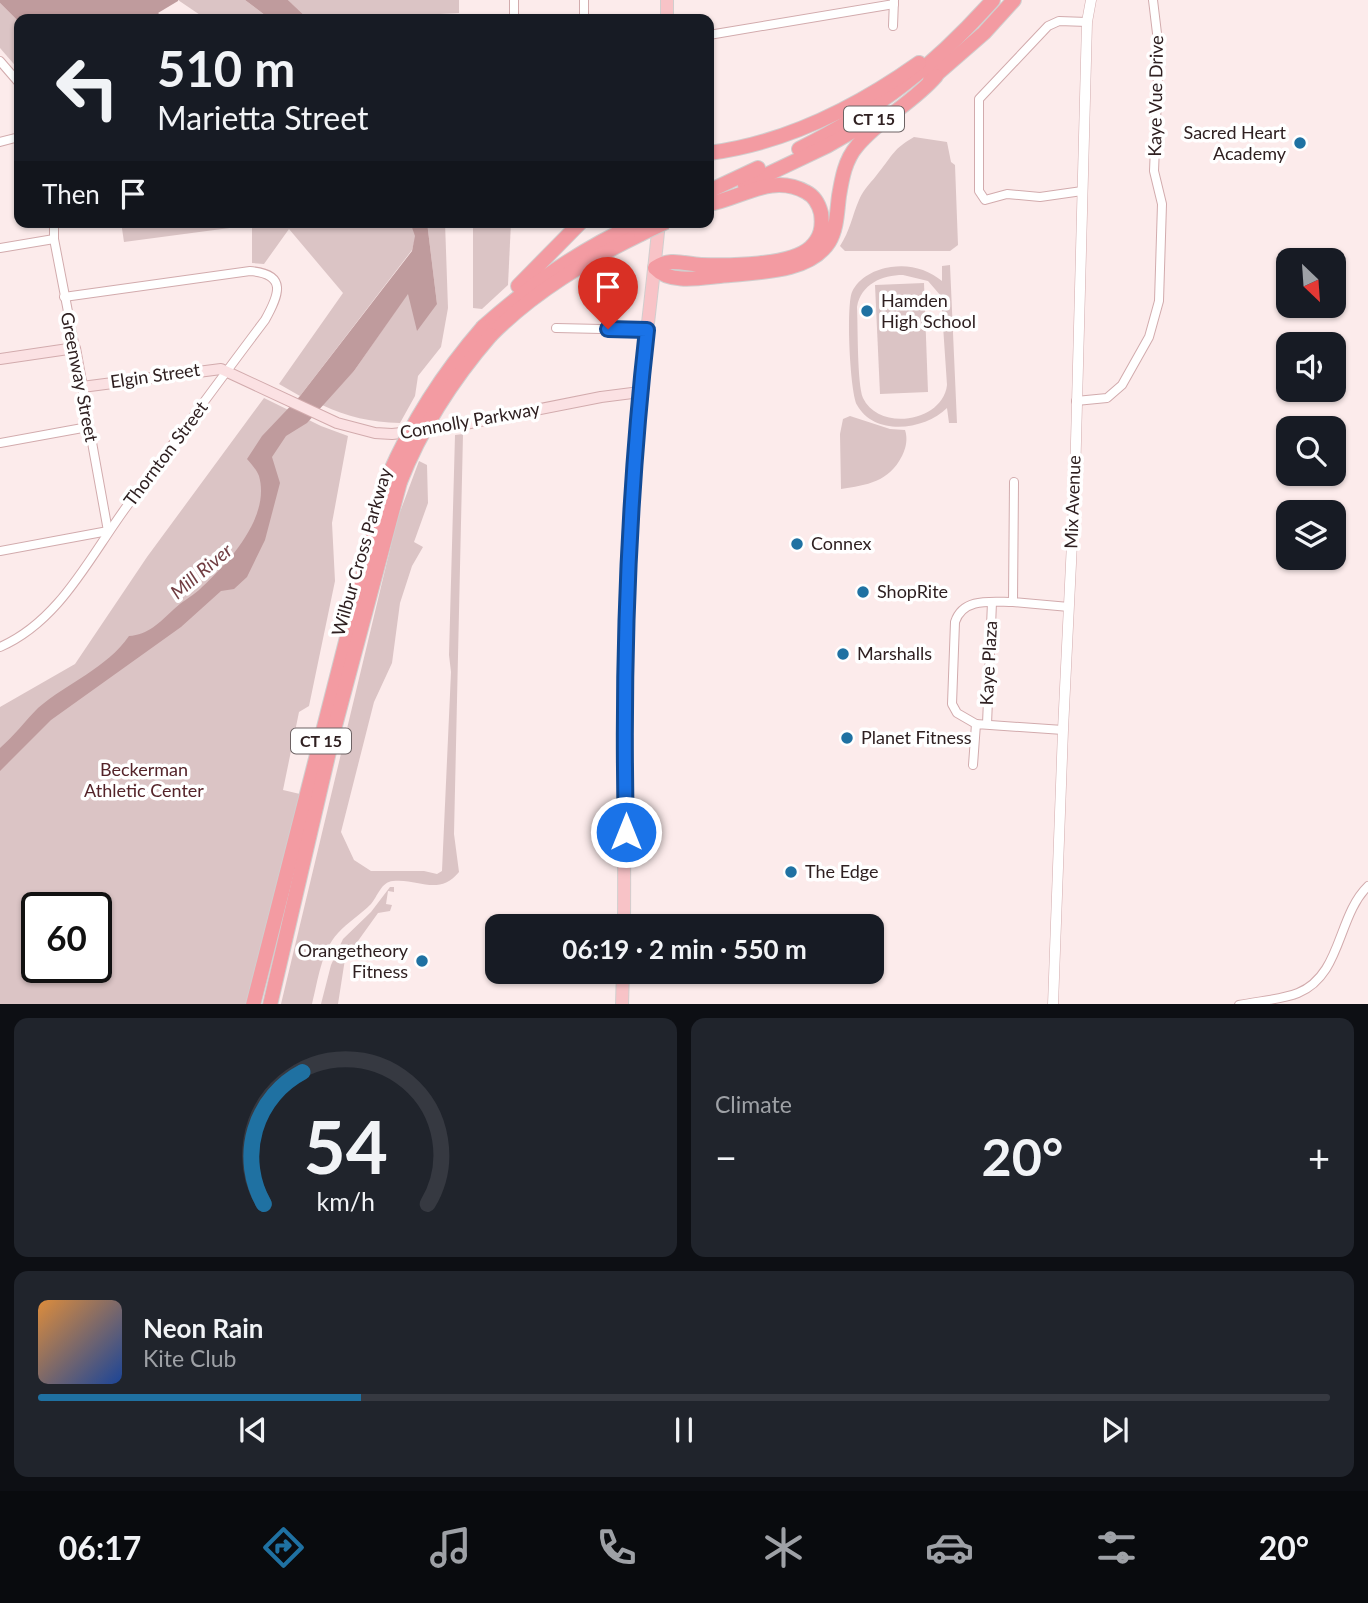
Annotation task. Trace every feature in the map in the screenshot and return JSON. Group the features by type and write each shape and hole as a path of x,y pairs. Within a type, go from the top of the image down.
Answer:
{"highway":[{"name":"CT 15","path":"714,189 810,143 869,111 929,66 993,0"},
{"name":"CT 15","path":"714,201 827,146 872,120 936,76 984,33 1014,0"},
{"path":"714,152 757,142 834,115 894,80 968,27"},
{"path":"714,201 758,187 778,184 797,187 811,195 820,209 822,226 817,241 806,251 788,258 729,265 668,261 655,268 668,277 713,276 805,262 819,254 829,241 835,226 842,176 855,148 867,135 923,91 936,76"},
{"path":"487,331 489,316 575,228"},
{"name":"Wilbur Cross Parkway","path":"253,1004 394,479 412,424 456,358 487,331 565,274 641,228"},
{"name":"Wilbur Cross Parkway","path":"270,1004 394,479"}],"main road":[{"path":"624,914 626,580 633,463 658,228"},
{"path":"0,359 75,348"},
{"name":"Greenway Street","path":"75,348 82,387"},
{"name":"Elgin Street","path":"82,387 211,368 228,371"},
{"name":"Connolly Parkway","path":"228,371 337,423 375,433 403,434 440,429 640,391"},
{"path":"622,1004 623,984"}],"street":[{"name":"Mix Avenue","path":"1053,1004 1069,607 1087,22 1091,0"},
{"name":"Kaye Vue Drive","path":"1076,401 1107,398 1122,386 1149,337 1159,301 1162,204 1154,171 1159,50 1153,0"},
{"path":"714,34 894,2 893,26"},
{"path":"1082,191 1052,197 1007,194 985,200 979,191 979,99 1054,22 1087,22"},
{"path":"1,63 14,77"},
{"name":"Greenway Street","path":"54,228 75,348"},
{"path":"0,248 54,239"},
{"name":"Thornton Street","path":"0,647 26,634 59,602 108,531 265,320 276,301 278,288 276,282 265,272 250,271 64,297"},
{"path":"556,328 647,330"},
{"name":"Greenway Street","path":"82,387 108,531"},
{"path":"0,443 89,426"},
{"path":"1013,602 1014,482"},
{"path":"0,551 108,531"},
{"name":"Kaye Plaza","path":"976,723 957,713 952,704 955,622 958,613 968,605 992,602 1069,607"},
{"name":"Kaye Plaza","path":"987,724 992,602"},
{"path":"973,765 976,723 1063,730"},
{"path":"1239,1004 1298,993 1322,976 1349,914 1368,886"}],"green space":[{"path":"178,0 245,0 263,14 199,14"},
{"path":"288,0 459,0 459,13 303,14"},
{"path":"0,3 14,17 14,64 0,48"},
{"path":"914,137 947,142 951,162 955,165 958,245 950,251 845,251 840,246 863,192 894,153"},
{"path":"122,228 229,228 124,242"},
{"path":"252,228 413,228 416,236 412,250 300,396 279,384 343,293 289,229 264,264 252,263"},
{"path":"428,228 445,228 448,308 441,347 418,376 415,396 400,423 360,418 322,405 354,371 408,293 437,304"},
{"path":"473,228 511,228 508,285 482,309 473,308"},
{"path":"950,265 957,423 949,423 947,408 938,416 914,425 900,427 876,422 865,415 857,405 855,397 849,330 852,292 868,275 891,267 918,268 942,281 942,266","holes":["903,275 928,281 941,296 947,385 943,398 923,414 896,419 882,416 871,409 861,391 857,307 859,299 868,287 880,279"]},
{"path":"924,283 928,392 880,394 875,285"},
{"name":"Beckerman Athletic Center","path":"264,398 348,436 332,523 335,581 309,706 299,712 283,790 300,794 248,1004 0,1004 0,707 75,664 147,557"},
{"path":"850,416 890,429 905,430 906,443 897,465 884,477 868,484 841,489 840,434 843,419"},
{"path":"463,434 454,834 459,872 443,884 393,881 385,884 371,904 332,940 321,967 312,1004 281,1004 397,520 419,461 427,465 428,503 414,542 423,547 412,566 400,603 392,663 374,702 341,832 354,860 371,871 424,871 437,874 442,871 451,672 449,655 455,435"},
{"path":"390,887 394,887 394,892 388,891 386,904 392,905 390,911 378,913 345,959 338,1004 321,1004 331,965 343,939 371,912"}],"shaded area":[{"path":"0,0 178,0 159,14 14,14 14,17"},
{"path":"245,0 288,0 303,14 263,14"},
{"path":"412,228 428,228 437,304 417,331 408,294 354,371 307,423 286,436 272,457 280,483 265,540 247,577 234,589 221,591 181,627 51,720 0,771 0,748 38,708 110,657 129,636 142,633 158,623 199,590 233,554 253,524 259,508 259,476 247,459 262,436 300,396 412,251 415,236"}],"place":[{"name":"Sacred Heart Academy","path":"1300,143"},
{"name":"Hamden High School","path":"867,311"},
{"name":"Connex","path":"797,544"},
{"name":"ShopRite","path":"863,592"},
{"name":"Marshalls","path":"843,654"},
{"name":"Planet Fitness","path":"847,738"},
{"name":"The Edge","path":"791,872"},
{"name":"Orangetheory Fitness","path":"422,961"}],"route":[{"path":"608,329 647,330 633,463 626,580 626,832"}],"water label":[{"name":"Mill River","path":"201,571"}]}
